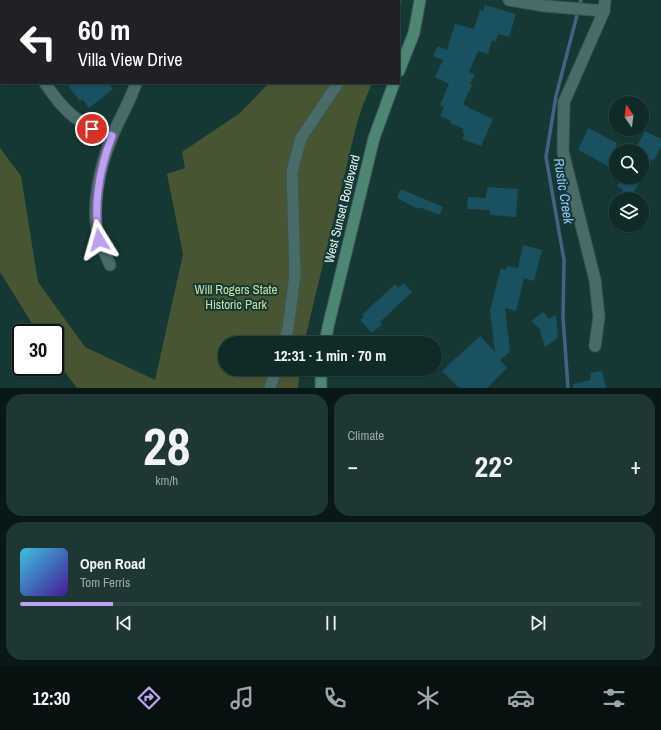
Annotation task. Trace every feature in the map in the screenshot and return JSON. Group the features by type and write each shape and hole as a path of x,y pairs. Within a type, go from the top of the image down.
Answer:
{"main road":[{"path":"400,68 414,33 420,0"},
{"name":"West Sunset Boulevard","path":"326,336 374,138 394,84"},
{"path":"321,376 321,388"}],"street":[{"path":"509,0 545,6 587,10 604,6"},
{"path":"595,346 599,317 595,280 563,152 564,102 604,6"},
{"path":"46,84 53,96 77,120 92,129 112,136"},
{"path":"110,265 99,240 96,223 96,204 99,179 104,157 112,136 136,84"},
{"path":"286,336 295,275 292,172 302,138 337,84"},
{"path":"270,388 274,376"}],"green space":[{"name":"Will Rogers State Historic Park","path":"268,84 372,84 357,123 306,336 218,336 218,376 299,376 298,388 77,388 64,371 64,324 32,324 0,272 0,148 21,176 38,282 85,347 155,380 183,254 167,174 185,168 182,152 240,113"}],"building":[{"path":"485,5 516,14 509,37 498,34 496,41 492,40 488,54 478,51 469,72 475,75 463,104 493,119 481,146 462,139 465,134 462,132 464,129 450,123 451,121 440,116 444,107 440,105 449,84 435,77 443,60 433,56 438,46 447,50 455,24 474,29 480,10 483,11"},
{"path":"67,84 109,84 113,89 89,108 82,99 80,101"},
{"path":"588,128 617,143 609,144 609,166 578,150"},
{"path":"649,133 661,139 661,147 654,160 652,159 649,165 649,144 638,144 642,136 649,136"},
{"path":"618,184 638,184 634,192 622,192 623,189 617,186"},
{"path":"488,187 518,189 516,217 490,215 490,210 467,209 468,197 485,198"},
{"path":"401,189 443,207 439,215 420,207 420,209 412,206 397,198"},
{"path":"523,245 542,250 534,281 524,278 516,311 505,308 510,352 500,360 507,368 487,388 459,388 442,371 480,336 495,352 490,311 501,268 506,270 507,266 518,268"},
{"path":"404,283 412,292 380,322 382,324 372,333 360,320 364,317 362,315 395,284 398,288"},
{"path":"543,312 549,319 556,315 558,338 545,347 539,328 531,321"},
{"path":"602,371 606,388 573,388 573,384 591,380 590,373"}],"waterway":[{"name":"Rustic Creek","path":"568,388 563,317 564,260 546,157 556,96 581,0"}],"route":[{"path":"92,129 112,136 104,157 99,179 96,204 96,223 99,240"}]}
